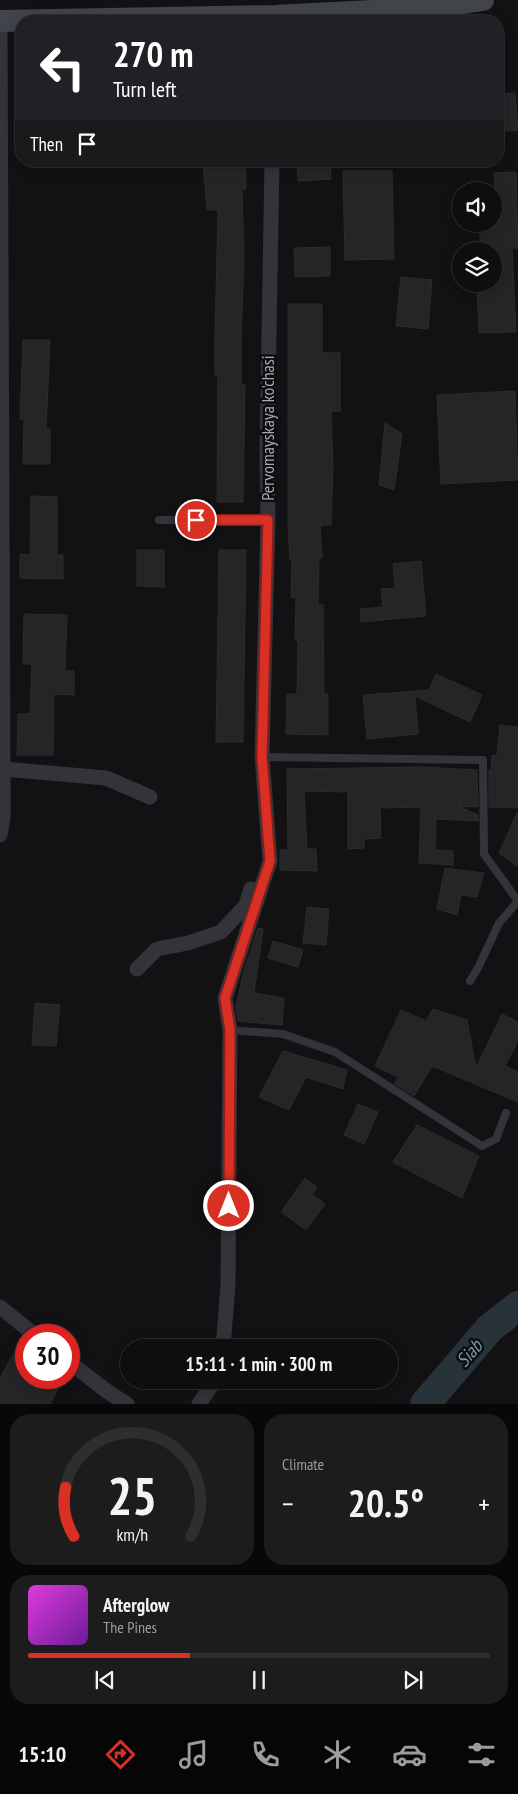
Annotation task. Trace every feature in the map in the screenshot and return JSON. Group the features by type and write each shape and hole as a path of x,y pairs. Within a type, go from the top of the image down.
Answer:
{"main road":[{"path":"332,15 431,8 483,0"},
{"path":"0,21 15,21"}],"street":[{"path":"0,21 3,769 3,817 0,835"},
{"name":"Pervomayskaya ko'chasi","path":"225,1339 228,1284 230,1030 225,998 270,861 262,757 268,520 267,451 272,167"},
{"path":"137,969 157,949 188,943 221,932 246,905 261,861 262,757"},
{"path":"3,769 106,778 150,797"},
{"path":"0,1307 21,1324"},
{"path":"80,1370 127,1404"},
{"path":"199,1404 208,1389"}],"lane":[{"path":"159,520 268,520"},
{"path":"262,757 483,760 484,854 518,901 499,923 470,981"},
{"path":"230,1030 283,1034 335,1052 482,1146 496,1139 506,1113"}],"building":[{"path":"515,93 518,130 504,131 504,94"},
{"path":"203,167 245,167 246,189 242,190 244,258 241,340 241,385 245,385 243,502 217,502 218,375 215,375 215,334 218,210 207,210"},
{"path":"297,167 330,167 331,179 298,181"},
{"path":"343,171 392,171 394,259 345,260"},
{"path":"516,172 518,248 512,248 516,332 479,333 477,292 502,292 502,242 480,242 480,232 502,232 502,182 495,182 494,173"},
{"path":"330,247 330,276 295,277 294,248"},
{"path":"401,277 432,280 428,329 396,326"},
{"path":"288,304 322,304 322,353 340,353 340,411 331,411 333,467 331,525 320,525 322,558 319,558 318,605 323,605 324,694 328,694 328,735 286,734 287,694 297,694 298,641 295,640 296,598 291,597 292,560 290,560 288,526"},
{"path":"23,340 50,340 46,429 50,429 50,464 23,464 24,419 20,419"},
{"path":"515,391 518,480 441,484 437,395"},
{"path":"385,423 402,434 394,490 379,485"},
{"path":"31,496 57,497 57,555 63,555 63,579 20,578 20,554 30,555"},
{"path":"137,550 164,550 164,587 137,586"},
{"path":"219,550 246,550 243,742 216,742"},
{"path":"421,561 426,616 361,622 360,609 383,607 381,589 395,588 393,564"},
{"path":"24,614 67,615 65,671 74,671 74,695 54,694 53,755 17,755 18,714 30,714 32,664 23,664"},
{"path":"436,674 482,695 470,722 415,696 418,734 367,739 363,695 429,690"},
{"path":"500,725 518,727 518,808 489,807 489,770 491,770 492,755 497,756"},
{"path":"423,767 477,770 478,807 458,806 478,815 478,821 436,819 435,850 453,851 453,865 419,863 421,807 380,808 381,838 364,839 364,848 348,849 348,792 304,791 307,849 316,849 317,871 280,870 280,850 288,850 287,769"},
{"path":"518,811 518,867 499,853"},
{"path":"445,868 484,873 477,897 461,895 457,915 437,909"},
{"path":"307,907 329,909 326,945 303,943"},
{"path":"258,928 263,929 254,993 284,998 282,1025 238,1021 236,1007 243,974"},
{"path":"273,941 303,950 298,967 268,958"},
{"path":"35,1003 60,1005 56,1046 32,1045"},
{"path":"433,1009 467,1020 476,1068 502,1014 518,1022 518,1040 505,1066 518,1072 518,1102 432,1066 414,1096 395,1084 398,1077 375,1066 401,1010 426,1021"},
{"path":"283,1051 347,1070 343,1089 306,1077 289,1110 259,1097"},
{"path":"358,1104 378,1112 364,1144 344,1135"},
{"path":"417,1125 479,1156 462,1198 393,1162"},
{"path":"305,1178 317,1187 312,1194 325,1204 306,1230 281,1212"},
{"path":"15,1351 15,1389 58,1389 50,1404 0,1404 0,1378"}],"waterway":[{"name":"Siab","path":"425,1404 490,1328 518,1306"}],"route":[{"path":"196,520 268,520 262,757 270,861 225,998 230,1030 229,1206"}]}
